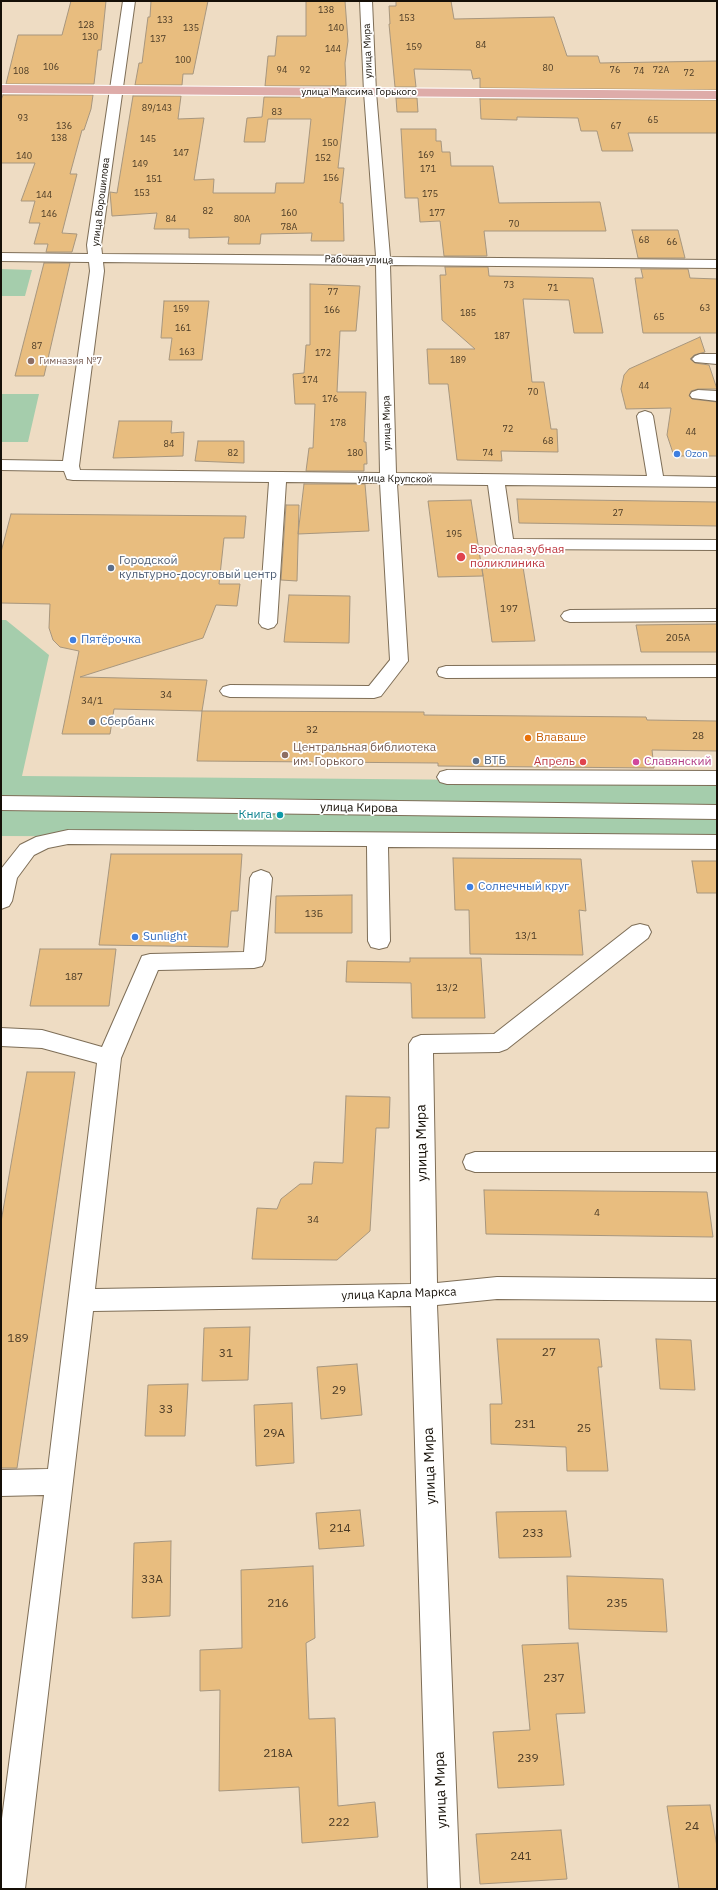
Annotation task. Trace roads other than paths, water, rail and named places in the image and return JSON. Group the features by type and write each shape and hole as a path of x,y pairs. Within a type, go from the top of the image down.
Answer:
{"main road":[{"name":"улица Максима Горького","path":"1,89 717,95"}],"street":[{"name":"улица Ворошилова","path":"72,471 97,271 94,245 115,90 129,1"},
{"name":"улица Мира","path":"230,691 374,692 399,661 388,479 383,261 370,92 366,1"},
{"name":"Рабочая улица","path":"1,257 717,264"},
{"path":"700,359 717,359"},
{"path":"698,395 717,396"},
{"path":"645,416 656,482"},
{"name":"улица Крупской","path":"1,465 72,471 278,478 717,482"},
{"path":"268,623 278,478"},
{"path":"496,480 505,544 717,545"},
{"path":"570,616 717,615"},
{"path":"446,672 717,671"},
{"path":"447,777 717,778"},
{"name":"улица Кирова","path":"1,803 717,812"},
{"path":"1,901 7,876 27,850 43,842 68,836 717,842"},
{"path":"377,839 379,941"},
{"path":"9,1889 60,1482 109,1058 150,962 254,960 261,878"},
{"name":"улица Мира","path":"444,1889 424,1295 422,1044 499,1043 640,932"},
{"path":"1,1037 42,1039 109,1058"},
{"path":"475,1162 717,1162"},
{"name":"улица Карла Маркса","path":"81,1300 424,1295 496,1288 717,1290"},
{"path":"1,1483 60,1482"}],"place":[{"name":"Гимназия №7","path":"31,361"},
{"name":"Ozon","path":"677,454"},
{"name":"Взрослая зубная поликлиника","path":"461,557"},
{"name":"Городской культурно-досуговый центр","path":"111,568"},
{"name":"Пятёрочка","path":"73,640"},
{"name":"Сбербанк","path":"92,722"},
{"name":"Влаваше","path":"528,738"},
{"name":"Центральная библиотека им. Горького","path":"285,755"},
{"name":"ВТБ","path":"476,761"},
{"name":"Апрель","path":"583,762"},
{"name":"Славянский","path":"636,762"},
{"name":"Книга","path":"280,815"},
{"name":"Солнечный круг","path":"470,887"},
{"name":"Sunlight","path":"135,937"}]}
